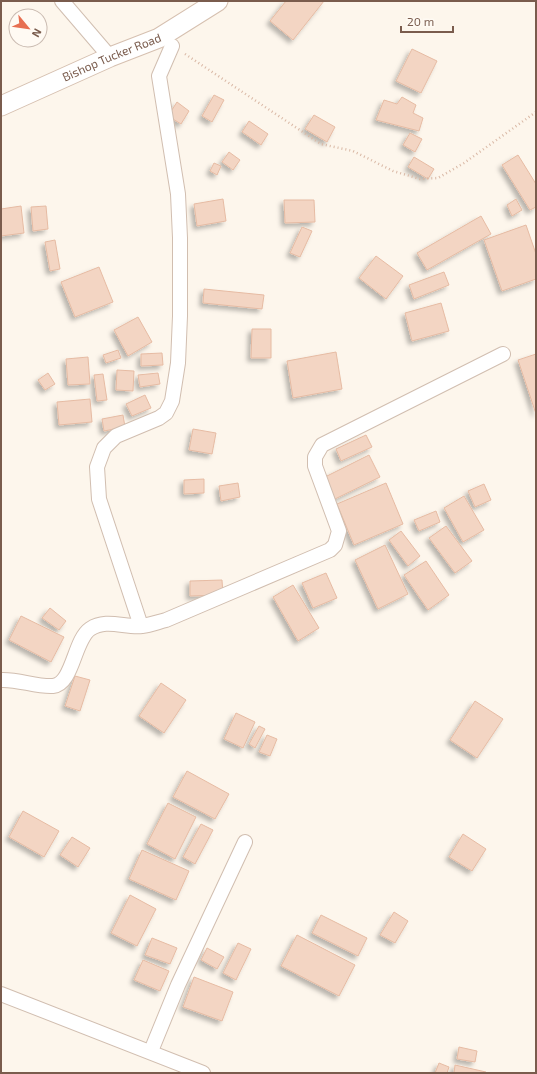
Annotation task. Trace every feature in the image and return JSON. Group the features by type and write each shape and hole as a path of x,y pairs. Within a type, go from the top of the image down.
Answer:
{"main road":[{"name":"Bishop Tucker Road","path":"1,106 110,57 159,38 218,1"}],"street":[{"path":"62,1 110,57"},
{"path":"141,626 99,499 97,467 104,448 116,436 162,415 169,408 178,363 180,316 178,201 160,76 172,46"},
{"path":"1,680 48,686 58,684 64,680 79,645 90,629 101,624 141,626 166,620 330,550 335,545 339,531 314,466 315,457 322,444 503,354"},
{"path":"151,1051 178,985 245,842"},
{"path":"1,994 151,1051 203,1073"}],"path":[{"path":"172,46 321,144 354,151 393,171 420,180 438,178 464,163 536,112"}],"building":[{"path":"286,1 324,1 293,40 270,21"},
{"path":"412,49 437,61 421,93 396,81"},
{"path":"214,95 224,100 212,122 202,116"},
{"path":"402,97 416,105 413,113 423,118 419,131 376,120 384,100 397,104"},
{"path":"177,102 189,111 181,124 168,116"},
{"path":"314,115 335,127 327,142 305,129"},
{"path":"249,121 268,134 261,145 242,132"},
{"path":"410,133 422,139 415,152 403,145"},
{"path":"229,152 240,160 233,170 222,162"},
{"path":"518,155 536,184 536,207 530,210 502,165"},
{"path":"414,157 434,169 428,179 408,167"},
{"path":"214,163 221,166 217,175 210,171"},
{"path":"223,199 226,221 197,226 194,204"},
{"path":"516,199 522,210 512,216 507,205"},
{"path":"284,200 314,200 315,222 285,223"},
{"path":"21,206 24,233 1,236 1,209"},
{"path":"46,206 48,229 33,231 31,207"},
{"path":"481,216 491,234 427,270 417,253"},
{"path":"526,225 536,254 536,279 502,291 484,240"},
{"path":"302,227 312,231 300,257 290,253"},
{"path":"55,240 60,269 50,271 45,242"},
{"path":"376,256 403,276 386,299 359,278"},
{"path":"99,267 113,302 75,317 61,282"},
{"path":"444,272 449,285 414,299 409,285"},
{"path":"204,289 264,295 262,309 203,303"},
{"path":"441,303 449,331 412,341 405,313"},
{"path":"138,317 152,342 128,356 114,330"},
{"path":"252,329 271,329 271,358 251,358"},
{"path":"118,350 121,358 106,363 103,355"},
{"path":"336,352 342,389 293,398 287,361"},
{"path":"162,353 163,365 141,366 141,354"},
{"path":"536,354 536,414 518,360"},
{"path":"88,357 90,384 68,385 66,359"},
{"path":"117,370 134,371 133,391 116,390"},
{"path":"48,373 55,384 45,390 38,380"},
{"path":"158,373 160,384 140,387 138,375"},
{"path":"103,374 107,400 97,401 94,375"},
{"path":"145,395 151,408 132,416 126,404"},
{"path":"90,399 92,422 59,425 57,402"},
{"path":"123,415 125,427 104,431 102,419"},
{"path":"193,429 216,433 212,454 189,450"},
{"path":"366,435 372,447 341,461 336,449"},
{"path":"369,455 380,477 335,499 325,477"},
{"path":"204,479 204,493 184,494 184,480"},
{"path":"238,483 240,497 221,501 219,486"},
{"path":"386,483 403,524 354,545 337,504"},
{"path":"484,484 491,500 475,507 468,491"},
{"path":"464,496 484,530 463,542 444,508"},
{"path":"436,511 440,522 419,531 414,520"},
{"path":"446,526 472,561 455,573 429,538"},
{"path":"401,531 420,556 408,566 389,540"},
{"path":"385,545 408,594 378,609 355,560"},
{"path":"426,561 449,595 428,610 404,575"},
{"path":"326,573 337,598 313,608 302,583"},
{"path":"222,580 223,595 190,596 190,581"},
{"path":"293,585 319,628 298,641 273,597"},
{"path":"50,608 66,621 59,630 42,618"},
{"path":"21,616 64,637 51,662 9,640"},
{"path":"75,676 90,680 80,711 65,706"},
{"path":"161,683 186,700 164,733 139,716"},
{"path":"475,701 503,719 477,758 450,740"},
{"path":"236,713 255,722 243,748 224,739"},
{"path":"259,726 265,729 255,748 249,744"},
{"path":"267,735 277,739 270,756 259,752"},
{"path":"187,771 229,794 215,819 173,797"},
{"path":"168,803 196,817 175,859 147,844"},
{"path":"23,811 59,831 44,857 9,837"},
{"path":"201,824 213,830 195,864 183,857"},
{"path":"463,834 486,849 472,871 449,857"},
{"path":"72,837 90,848 78,867 60,855"},
{"path":"142,850 189,871 176,900 129,879"},
{"path":"130,895 156,909 137,946 111,933"},
{"path":"394,912 408,921 395,943 380,935"},
{"path":"321,915 367,938 358,956 312,933"},
{"path":"297,935 355,965 339,996 281,966"},
{"path":"152,938 177,948 170,964 145,955"},
{"path":"238,943 251,949 236,980 223,973"},
{"path":"207,948 224,957 217,969 201,960"},
{"path":"143,960 169,971 160,991 134,980"},
{"path":"194,977 233,992 222,1021 183,1007"},
{"path":"459,1047 477,1051 475,1062 457,1059"},
{"path":"439,1063 449,1067 447,1073 435,1073"},
{"path":"455,1065 486,1072 486,1073 454,1073"}]}
